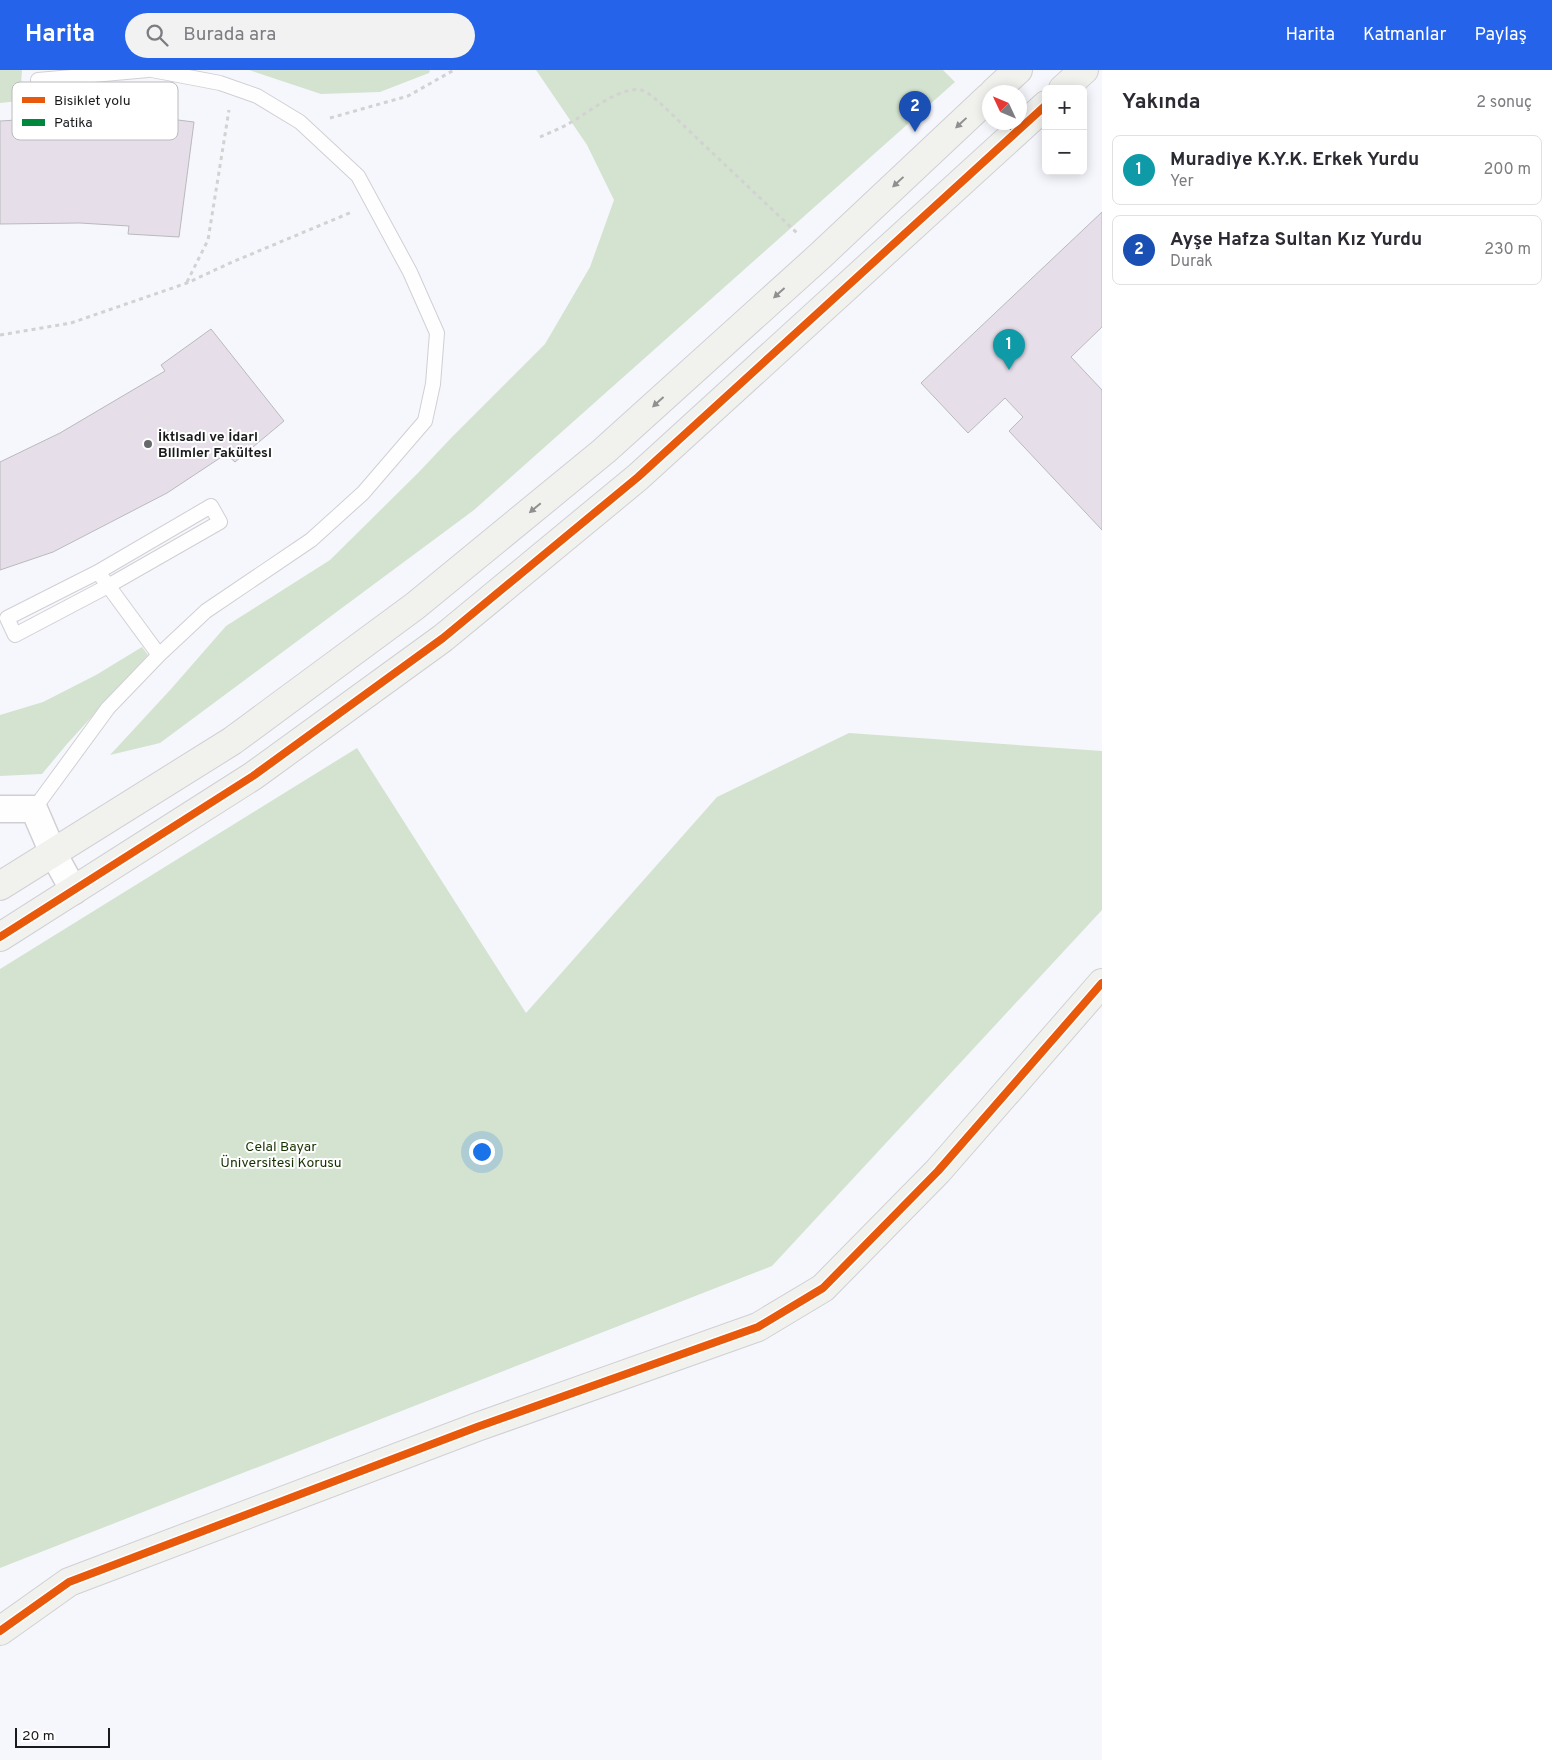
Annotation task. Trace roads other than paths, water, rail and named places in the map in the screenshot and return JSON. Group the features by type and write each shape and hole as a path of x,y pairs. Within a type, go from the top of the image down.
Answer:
{"street":[{"path":"1004,85 1018,70"},
{"path":"1068,85 1084,70"},
{"path":"0,886 232,741 415,606 604,451 982,106"},
{"path":"1027,117 1042,108"},
{"path":"0,937 253,776 443,638 638,478 1009,130"},
{"path":"0,809 34,809 53,854 74,891"},
{"path":"0,1610 477,1427 758,1327 823,1288 938,1171 1102,983"},
{"path":"0,1631 69,1582"}],"lane":[{"path":"34,809 108,708 159,655 206,611 311,540 363,493 425,421 433,384 437,333 410,272 358,176 300,122 257,96 220,84 150,70 38,80"},
{"path":"211,506 220,522 108,586 15,635 7,618 98,572 211,506"},
{"path":"98,572 159,655"}],"place":[{"name":"Ayşe Hafza Sultan Kız Yurdu","path":"915,132"},
{"name":"Muradiye K.Y.K. Erkek Yurdu","path":"1009,370"},
{"name":"İktisadi ve İdari Bilimler Fakültesi","path":"148,444"}],"park label":[{"name":"Celal Bayar Üniversitesi Korusu","path":"281,1154"}]}
